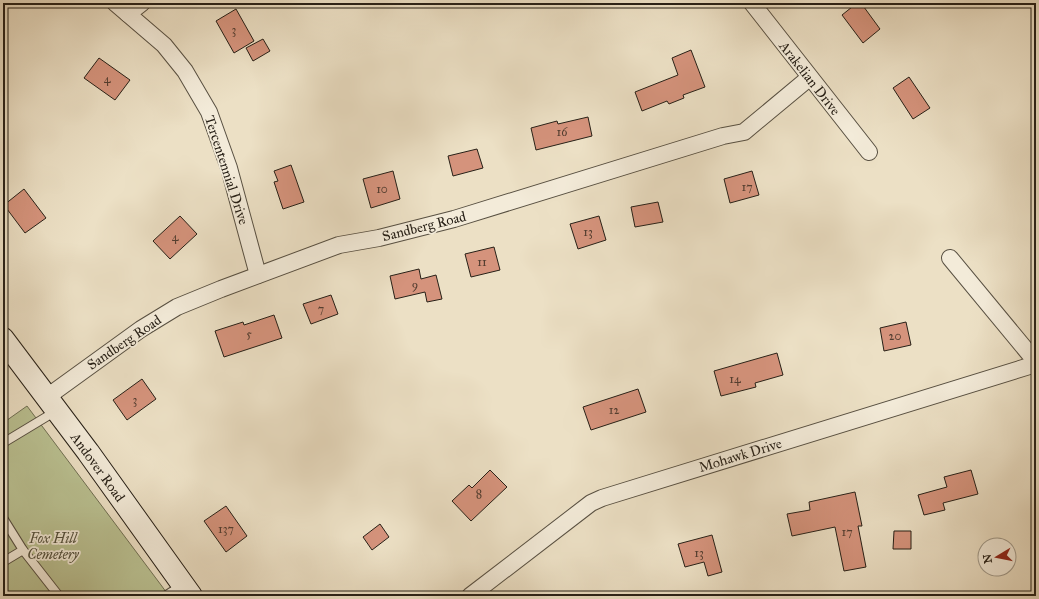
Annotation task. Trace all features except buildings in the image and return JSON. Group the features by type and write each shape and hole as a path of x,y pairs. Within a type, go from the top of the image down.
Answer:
{"main road":[{"name":"Andover Road","path":"3,340 88,452 180,592"}],"street":[{"name":"Tercentennial Drive","path":"115,3 164,45 185,71 209,112 229,168 258,275"},
{"path":"128,14 142,3"},
{"name":"Arakelian Drive","path":"752,3 809,78 869,152"},
{"name":"Sandberg Road","path":"52,404 141,329 177,307 339,245 379,238 454,219 722,136 744,132 809,78"},
{"path":"950,258 1036,363"},
{"name":"Mohawk Drive","path":"470,596 591,503 602,498 1036,363"}],"lane":[{"path":"3,443 52,404"},
{"path":"3,518 23,550 59,596"},
{"path":"3,562 23,550"}],"green space":[{"name":"Fox Hill Cemetery","path":"27,406 169,596 3,596 3,423"}]}
